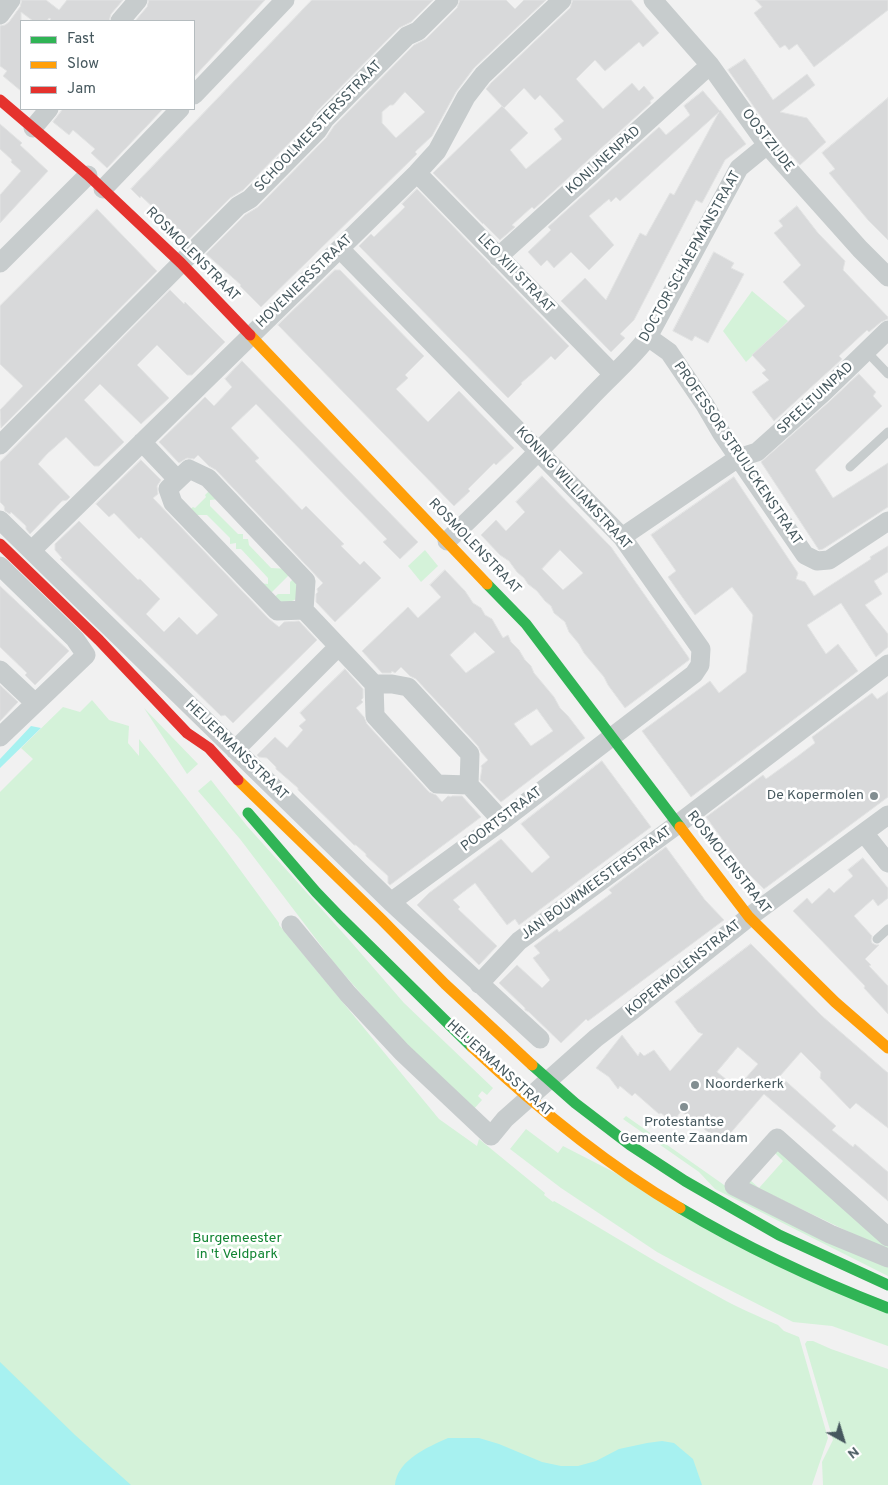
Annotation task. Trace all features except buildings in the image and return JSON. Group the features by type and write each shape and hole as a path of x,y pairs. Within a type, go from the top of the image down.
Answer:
{"main road":[{"name":"ROSMOLENSTRAAT","path":"0,100 88,175 181,263 526,624 750,917 835,1002 888,1048"},
{"name":"HEIJERMANSSTRAAT","path":"0,544 99,640 187,733 209,748 231,773 445,984 574,1103 630,1145 685,1181 779,1235 888,1285"},
{"name":"HEIJERMANSSTRAAT","path":"187,733 197,756"},
{"name":"HEIJERMANSSTRAAT","path":"242,806 325,901 366,944 496,1070 610,1162 697,1219 790,1267 849,1294 888,1308"}],"street":[{"path":"0,15 11,0"},
{"path":"121,20 138,0"},
{"path":"195,94 284,0"},
{"name":"SCHOOLMEESTERSSTRAAT","path":"0,446 238,206 257,192 318,130 325,118 406,36 418,31 449,0"},
{"name":"HOVENIERSSTRAAT","path":"32,550 417,173 438,151 466,97 483,76 562,0"},
{"name":"OOSTZIJDE","path":"653,0 710,65 767,145 860,249 888,277"},
{"name":"KONIJNENPAD","path":"498,257 710,65"},
{"path":"34,128 48,110"},
{"path":"102,189 179,110"},
{"name":"DOCTOR SCHAEPMANSTRAAT","path":"447,541 539,452 613,374 637,353 648,337 739,168 767,145"},
{"name":"LEO XIII STRAAT","path":"417,173 613,374"},
{"path":"0,263 88,175"},
{"name":"KONING WILLIAMSTRAAT","path":"340,248 622,537 701,649 700,665 694,674 612,737"},
{"name":"SPEELTUINPAD","path":"622,537 738,458 757,452 823,393 888,330"},
{"name":"PROFESSOR STRUIJCKENSTRAAT","path":"648,337 669,352 705,404 738,458 805,555 817,561 829,560 888,521"},
{"path":"142,442 177,479"},
{"path":"304,610 277,611 248,582 173,503 168,489 177,479 190,469 208,478 306,581 304,610 374,684 375,716 437,784 469,785"},
{"name":"HEIJERMANSSTRAAT","path":"0,520 392,902 540,1039"},
{"path":"0,566 75,640 86,655 0,737"},
{"path":"235,750 338,647"},
{"name":"JAN BOUWMEESTERSTRAAT","path":"479,984 519,941 678,824 888,664"},
{"path":"0,670 35,703"},
{"path":"374,684 392,684 408,687 470,754 469,785 502,821"},
{"name":"POORTSTRAAT","path":"392,902 612,737"},
{"name":"KOPERMOLENSTRAAT","path":"291,926 348,994 402,1052 491,1136 505,1119 596,1038 750,917 888,815"},
{"path":"864,833 888,863"},
{"path":"888,1237 777,1138 734,1186 830,1234 888,1258"}],"lane":[{"path":"866,352 888,374"},
{"path":"850,467 888,432"},
{"path":"877,938 888,930"}],"green space":[{"path":"752,291 788,321 746,362 723,331"},
{"path":"211,489 220,499 210,500 210,506 238,534 243,534 243,539 248,539 249,545 271,568 289,569 292,572 269,595 257,583 268,584 268,578 241,549 236,549 236,543 230,544 230,538 207,515 190,515 187,512 193,507 195,508"},
{"path":"425,550 438,566 421,582 408,566"},
{"path":"296,576 299,580 296,599 284,602 272,599 278,594 290,594 290,582"},
{"name":"Burgemeester in 't Veldpark","path":"92,700 109,720 129,726 128,743 139,756 139,739 210,830 279,925 439,1119 477,1146 479,1139 545,1193 544,1195 553,1202 726,1301 799,1337 828,1438 812,1485 0,1485 0,792 33,759 21,748 63,707 80,712"},
{"path":"144,708 198,764 187,774"},
{"path":"211,780 247,826 404,1003 493,1088 487,1095 482,1091 478,1096 482,1100 473,1110 391,1028 335,964 240,839 198,791"},
{"path":"626,1116 744,1199 888,1266 888,1276 715,1189 699,1172 623,1119"},
{"path":"526,1129 558,1153 563,1146 888,1313 888,1346 832,1326 793,1322 657,1252 561,1188 510,1149"},
{"path":"778,1149 888,1239 888,1254 849,1232 772,1195 753,1192 748,1182 750,1180 759,1188 783,1161 774,1152"},
{"path":"807,1341 813,1341 888,1369 888,1485 823,1485 822,1462 833,1440 805,1344"}],"water":[{"path":"31,726 41,728 0,768 0,759"},
{"path":"0,1362 75,1435 131,1485 0,1485"},
{"path":"448,1438 479,1438 499,1444 542,1462 561,1466 578,1466 596,1461 619,1449 647,1443 662,1441 674,1443 693,1459 702,1485 395,1485 401,1468 407,1462 423,1450"}],"traffic: fast":[{"path":"487,584 526,624 680,827"},
{"path":"248,813 316,892 472,1047"},
{"path":"532,1065 575,1103 630,1145 685,1181 779,1235 888,1285"},
{"path":"680,1208 731,1237 782,1262 888,1308"}],"traffic: slow":[{"path":"250,335 487,584"},
{"path":"238,780 445,984 532,1065"},
{"path":"680,827 749,917 835,1002 888,1048"},
{"path":"472,1047 572,1134 625,1173 680,1208"}],"traffic: jam":[{"path":"0,100 88,175 181,263 250,335"},
{"path":"0,544 99,640 187,733 209,748 238,780"}],"place":[{"name":"De Kopermolen","path":"874,796"},
{"name":"Noorderkerk","path":"695,1085"},
{"name":"Protestantse Gemeente Zaandam","path":"684,1107"}]}
